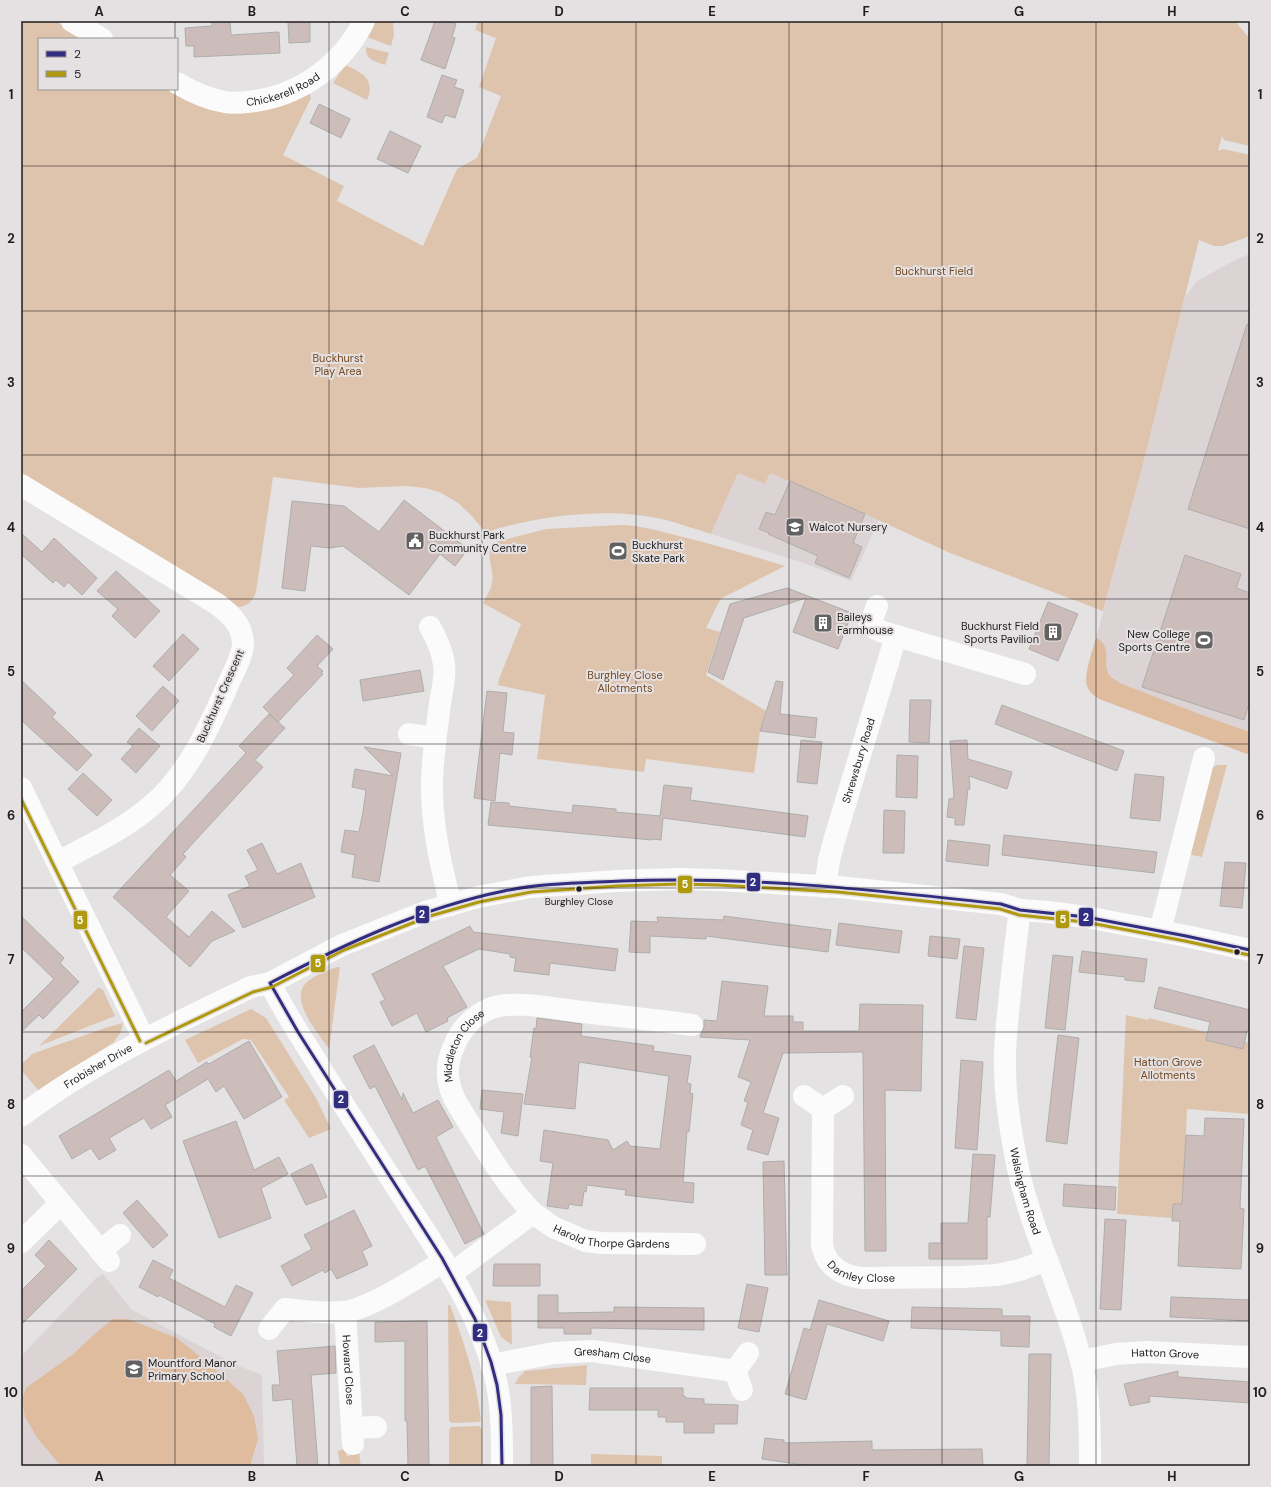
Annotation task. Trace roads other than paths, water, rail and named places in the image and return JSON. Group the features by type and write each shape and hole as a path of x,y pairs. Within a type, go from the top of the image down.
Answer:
{"street":[{"path":"72,21 100,38"},
{"name":"Chickerell Road","path":"178,84 204,97 226,103 247,102 270,98 301,86 317,77 330,67 350,45 364,21"},
{"name":"Buckhurst Crescent","path":"21,485 217,604 231,615 238,625 243,643 240,658 204,738 168,790 152,805 118,830 58,862"},
{"path":"877,606 870,625 880,631 1025,674"},
{"path":"430,627 439,646 444,664 435,738 432,779 435,825 440,862 451,904"},
{"name":"Shrewsbury Road","path":"825,887 829,860 834,841 896,636"},
{"path":"409,734 435,738"},
{"path":"1160,931 1204,758"},
{"path":"21,788 144,1039"},
{"name":"Frobisher Drive","path":"21,1116 53,1093 144,1039 251,987 270,983 342,945 428,911 505,891 530,887 617,881 695,880 825,887 1001,904 1020,910 1086,917 1250,950"},
{"name":"Walsingham Road","path":"1020,910 1006,1032 1005,1081 1018,1168 1030,1211 1074,1334 1082,1361 1088,1401 1090,1466"},
{"path":"270,983 324,1074 447,1267 476,1321 497,1383 500,1404 502,1466"},
{"name":"Middleton Close","path":"533,1213 515,1193 498,1168 459,1107 449,1087 449,1059 456,1041 467,1024 489,1009 508,1005 548,1008 692,1025"},
{"path":"804,1096 823,1109 843,1096"},
{"name":"Darnley Close","path":"823,1109 822,1244 825,1257 838,1271 854,1277 862,1278 981,1277 1008,1273 1047,1260"},
{"path":"21,1156 104,1256 120,1235"},
{"path":"21,1242 60,1204"},
{"path":"269,1329 281,1301 318,1312 345,1312 382,1297 447,1267 533,1213"},
{"name":"Harold Thorpe Gardens","path":"533,1213 552,1227 585,1241 602,1243 695,1244"},
{"name":"Howard Close","path":"345,1312 352,1436 376,1427"},
{"name":"Gresham Close","path":"491,1365 554,1353 588,1351 674,1362 738,1380 748,1353"},
{"name":"Hatton Grove","path":"1082,1361 1116,1354 1146,1352 1250,1357"}],"place":[{"name":"Walcot Nursery","path":"795,527"},
{"name":"Buckhurst Park Community Centre","path":"415,541"},
{"name":"Buckhurst Skate Park","path":"618,551"},
{"name":"Baileys Farmhouse","path":"823,623"},
{"name":"Buckhurst Field Sports Pavilion","path":"1053,632"},
{"name":"New College Sports Centre","path":"1204,640"},
{"name":"Burghley Close","path":"579,889"},
{"name":"Mountford Manor Primary School","path":"134,1369"}],"park label":[{"name":"Buckhurst Field","path":"934,271"},
{"name":"Buckhurst Play Area","path":"338,364"},
{"name":"Burghley Close Allotments","path":"625,681"},
{"name":"Hatton Grove Allotments","path":"1168,1068"}]}
